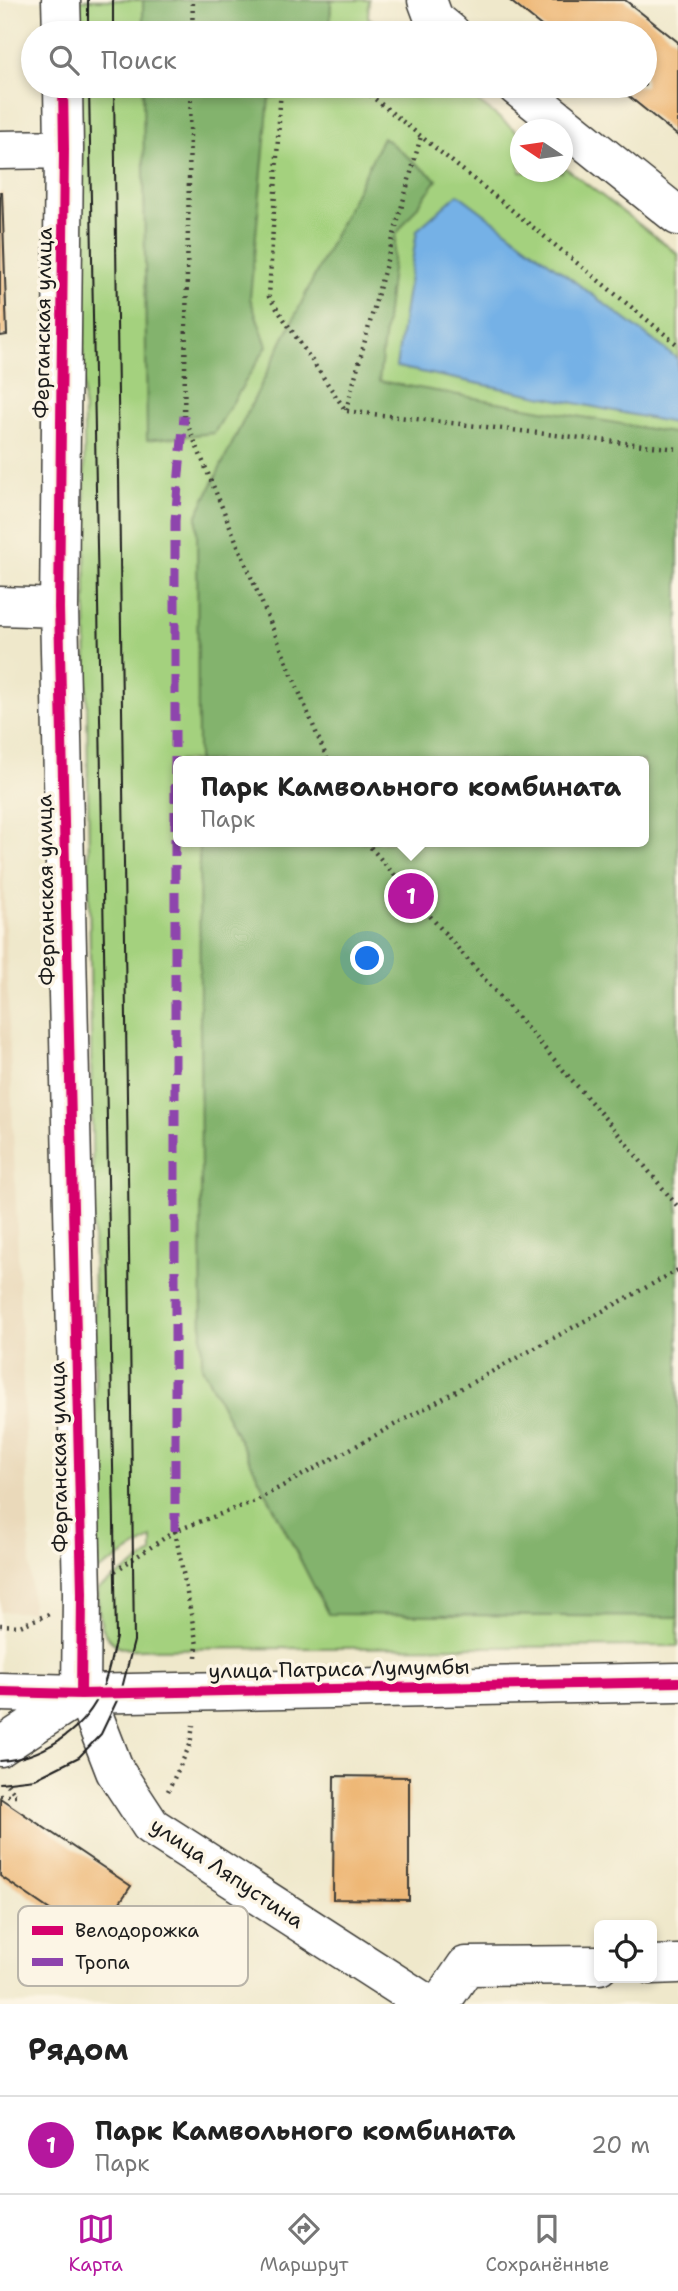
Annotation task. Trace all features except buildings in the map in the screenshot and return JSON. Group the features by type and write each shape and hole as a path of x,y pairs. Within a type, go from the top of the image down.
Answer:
{"street":[{"path":"61,0 62,21"},
{"path":"427,0 436,21"},
{"name":"Ферганская улица","path":"63,98 59,608 82,1592 81,1694"},
{"path":"531,98 678,216"},
{"path":"0,150 64,149"},
{"path":"0,606 59,608"},
{"name":"улица Патриса Лумумбы","path":"0,1692 81,1694 678,1682"},
{"path":"0,1747 81,1694"},
{"name":"улица Ляпустина","path":"81,1694 91,1709 115,1771 151,1826 427,2004"},
{"path":"657,1965 678,1964"},
{"path":"440,2004 466,1966 594,1965"}],"path":[{"path":"192,21 193,0"},
{"path":"191,98 184,416 326,756"},
{"path":"280,98 269,298 346,411 678,449"},
{"path":"374,98 678,345"},
{"path":"346,411 421,136"},
{"path":"370,847 616,1131 678,1208"},
{"path":"113,1572 175,1531 255,1501 678,1270"},
{"path":"0,1625 20,1626 56,1611 82,1592"},
{"path":"0,1778 10,1784 16,1795 0,1795"}],"shaded area":[{"path":"0,796 32,1612 0,1612"}],"green space":[{"path":"79,0 369,0 368,17 373,21 79,21"},
{"path":"143,0 331,0 330,21 143,21"},
{"path":"80,98 474,98 510,126 510,182 573,182 573,174 678,254 678,1646 131,1649 116,1645 109,1639 101,1624 98,1589 152,1553 152,1538 97,1571"},
{"path":"143,98 269,98 250,298 267,346 214,433 147,440"},
{"path":"383,137 437,180 396,235 379,381 678,434 678,1617 328,1614 202,1367 199,847 649,847 649,756 198,756 197,515"}],"water":[{"path":"458,194 678,359 678,424 396,367 417,230"}],"tram line":[{"path":"88,0 88,21"},
{"path":"113,0 113,21"},
{"path":"0,1761 45,1749 71,1732 82,1721 102,1689 116,1638 89,98"},
{"path":"0,1783 35,1779 79,1757 101,1734 121,1692 134,1641 114,98"}],"marked path":[{"path":"175,756 175,521 184,416"},
{"path":"175,847 175,1531"}],"cycle path":[{"path":"63,98 59,608 82,1593 81,1694"},
{"path":"0,1692 81,1694 678,1682"}],"place":[{"name":"Парк Камвольного комбината","path":"411,896"}]}
